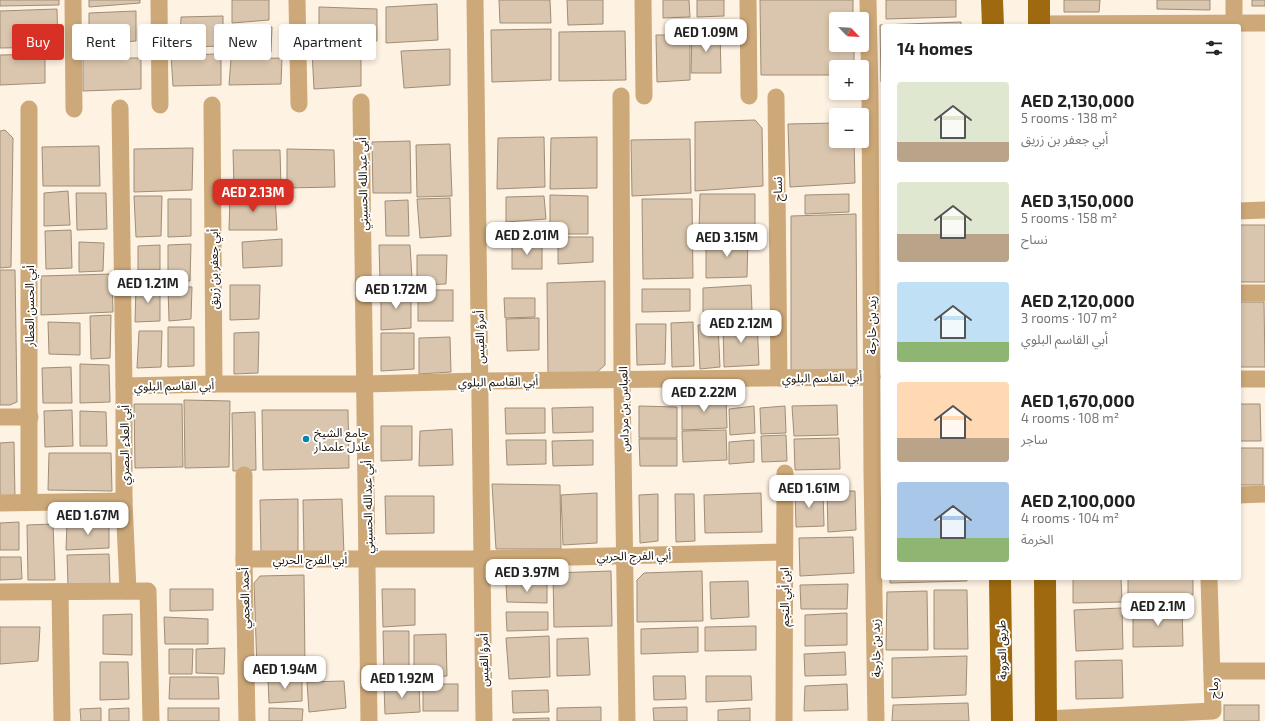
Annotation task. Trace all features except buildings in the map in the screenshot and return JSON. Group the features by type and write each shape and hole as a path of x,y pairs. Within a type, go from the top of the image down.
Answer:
{"main road":[{"path":"992,0 993,24"},
{"path":"1039,0 1039,24"},
{"name":"طريق العروبة","path":"1000,580 1002,721"},
{"path":"1045,580 1046,720"}],"street":[{"path":"73,0 74,109"},
{"path":"158,0 160,105"},
{"path":"297,0 299,104"},
{"name":"أمرؤ القيس","path":"475,0 484,721"},
{"path":"643,0 644,96"},
{"path":"748,0 749,96"},
{"name":"زيد بن خارجة","path":"868,0 876,721"},
{"path":"1234,0 1234,23"},
{"path":"1192,24 1265,22"},
{"name":"العباس بن مرداس","path":"621,96 622,380 627,721"},
{"name":"نساح","path":"776,97 779,378"},
{"name":"أبي عبدالله الحسيني","path":"361,102 366,384 369,721"},
{"name":"أبي جعفر بن زريق","path":"212,105 214,384"},
{"name":"أبي العلاء البصري","path":"120,108 124,501 128,591"},
{"name":"أبي الحسن العطار","path":"29,109 29,502"},
{"path":"1241,210 1265,210"},
{"path":"1241,294 1265,293"},
{"name":"أبي القاسم البلوي","path":"124,386 872,377"},
{"path":"1241,379 1265,379"},
{"path":"0,417 30,417"},
{"name":"ابن أبي النجم","path":"784,721 785,473"},
{"name":"أحمد العجمي","path":"244,475 247,721"},
{"path":"1241,495 1265,494"},
{"path":"0,503 124,501"},
{"name":"أبي الفرج الحربي","path":"244,559 481,559 784,552"},
{"path":"1210,580 1212,671"},
{"path":"0,592 148,591 151,721"},
{"path":"60,592 62,721"},
{"name":"رماح","path":"1046,720 1213,711 1212,671 1265,671"}],"place":[{"name":"جامع الشيخ عادل علمدار","path":"306,439"}]}
